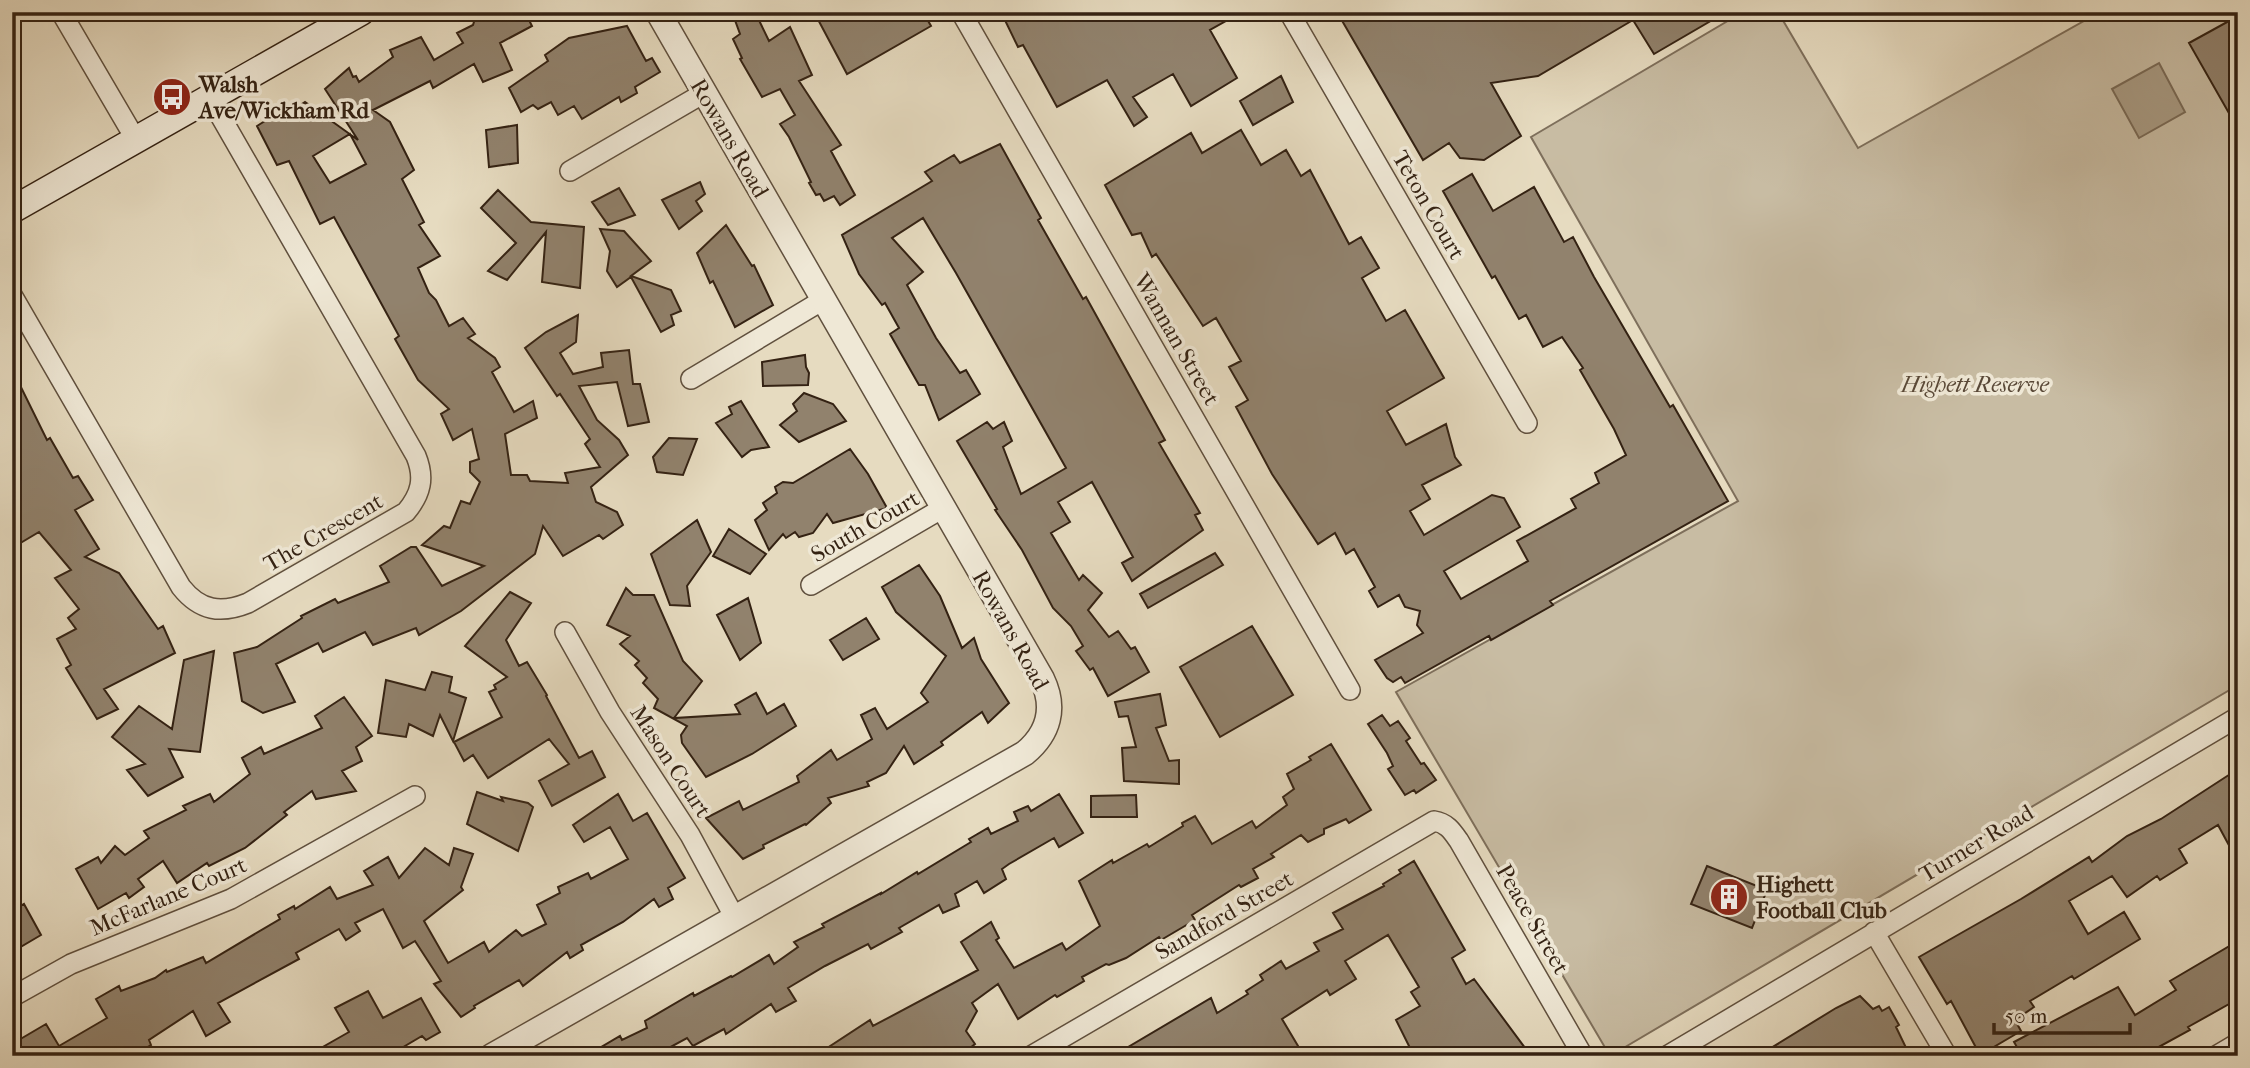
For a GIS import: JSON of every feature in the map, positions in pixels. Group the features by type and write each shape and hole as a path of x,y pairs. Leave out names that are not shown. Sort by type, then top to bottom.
{"main road":[{"path":"12,210 355,14"}],"street":[{"path":"61,12 136,140"},
{"name":"Rowans Road","path":"492,1056 1025,753 1044,732 1050,707 1046,687 658,12"},
{"name":"Wannan Street","path":"961,12 1350,690"},
{"name":"Teton Court","path":"1289,12 1527,423"},
{"path":"570,171 704,93"},
{"name":"The Crescent","path":"12,295 181,587 188,597 206,609 230,610 248,603 406,512 422,485 416,456 210,98"},
{"path":"691,379 823,300"},
{"name":"South Court","path":"811,586 943,508"},
{"name":"Mason Court","path":"565,632 610,712 690,835 735,918"},
{"name":"Turner Road","path":"1667,1056 2238,717"},
{"name":"McFarlane Court","path":"12,997 71,964 231,899 415,796"},
{"name":"Sandford Street","path":"1031,1056 1425,825 1434,821 1442,822"},
{"name":"Peace Street","path":"1442,822 1459,841 1583,1052"},
{"path":"1874,932 1947,1056"},
{"path":"2216,1056 2238,1043"}],"green space":[{"name":"Highett Reserve","path":"1743,12 1778,12 1858,148 2100,12 2238,12 2238,685 1610,1056 1396,692 1738,501 1531,137"}],"shaded area":[{"path":"2159,63 2185,112 2139,138 2112,89"}],"building":[{"path":"477,12 525,12 532,26 500,43 512,70 483,82 474,64 433,88 430,81 373,110 390,122 414,170 402,179 424,222 419,225 440,256 418,268 449,326 463,318 475,334 468,338 495,358 500,367 492,372 514,412 533,401 537,418 505,434 511,475 527,475 530,481 568,483 565,473 600,467 585,444 590,439 525,348 546,332 578,315 576,342 560,353 573,374 603,367 601,353 629,350 633,384 640,384 649,422 628,426 617,382 579,386 597,420 619,440 628,455 591,487 596,502 617,512 623,525 603,539 599,535 563,556 543,526 535,554 461,611 419,635 416,628 373,645 365,632 323,652 318,643 276,664 295,702 263,713 242,701 234,653 257,647 302,618 301,616 335,599 338,603 389,582 380,566 411,547 416,547 442,586 484,566 422,545 444,526 450,528 461,501 470,504 480,482 470,472 470,462 479,459 472,429 453,440 441,414 449,409 418,380 395,339 399,336 334,217 320,224 289,161 277,165 257,126 284,109 287,114 305,102 350,134 358,140 325,89 349,68 359,82 393,57 390,50 421,37 434,60 463,43 457,33 473,25","holes":["350,134 366,164 330,183 313,156"]},
{"path":"732,12 755,12 769,41 790,27 812,75 799,81 841,145 831,151 855,195 840,205 834,196 824,201 820,194 816,195 809,183 811,182 789,137 780,124 795,115 780,89 762,97 740,59 742,58 733,39 740,34"},
{"path":"814,12 923,12 931,26 847,74"},
{"path":"1001,12 1242,12 1210,30 1237,78 1191,106 1173,74 1133,97 1147,117 1134,126 1107,80 1057,107 1023,45 1018,47"},
{"path":"1337,12 1726,12 1654,54 1633,20 1538,76 1491,83 1521,136 1484,160 1460,158 1449,143 1423,160"},
{"path":"2238,16 2238,129 2189,43"},
{"path":"627,26 646,61 652,58 660,72 635,87 637,93 621,102 619,97 582,119 574,106 558,115 551,102 538,109 533,105 521,112 509,88 548,61 545,55 569,38"},
{"path":"1281,76 1293,102 1253,125 1240,101"},
{"path":"517,125 518,163 489,167 486,130"},
{"path":"1241,130 1261,165 1286,150 1301,176 1310,170 1349,244 1361,237 1379,268 1362,278 1386,321 1405,310 1444,378 1387,411 1406,445 1446,424 1455,457 1461,465 1422,485 1430,499 1410,511 1424,535 1492,495 1504,498 1520,527 1444,571 1461,599 1528,561 1517,541 1576,508 1571,499 1599,483 1595,473 1626,455 1580,370 1583,368 1562,337 1543,347 1526,315 1519,319 1495,276 1492,278 1443,191 1472,174 1493,211 1534,187 1564,242 1573,237 1670,407 1673,405 1728,501 1550,601 1553,605 1491,640 1489,636 1405,683 1401,677 1393,682 1387,678 1375,660 1423,633 1417,625 1420,611 1405,607 1399,595 1378,607 1369,591 1375,587 1354,549 1346,554 1335,533 1318,544 1272,474 1236,407 1248,400 1229,367 1241,361 1216,318 1203,326 1156,254 1152,257 1141,233 1132,235 1105,185 1191,133 1202,153"},
{"path":"1000,144 1041,218 1038,220 1083,299 1086,297 1165,440 1159,443 1200,513 1195,515 1203,530 1132,581 1122,563 1133,557 1092,482 1058,502 1070,522 1051,533 1079,580 1083,575 1102,593 1088,610 1109,637 1118,631 1131,649 1135,647 1149,672 1108,696 1093,668 1090,670 1076,651 1083,646 1071,626 1053,608 957,441 987,422 993,429 1004,422 1012,441 1003,447 1021,494 1066,468 956,273 923,218 892,238 923,272 907,285 936,338 960,373 966,370 980,394 939,420 925,385 919,385 890,334 899,328 885,303 882,305 859,274 842,235 932,181 925,172 954,155 960,163"},
{"path":"700,182 705,194 696,201 702,211 679,229 662,200"},
{"path":"619,188 635,215 608,225 592,202"},
{"path":"498,190 531,222 584,227 580,288 542,282 546,232 507,280 488,271 516,243 481,208"},
{"path":"726,225 752,266 754,265 773,305 735,327 713,281 710,283 697,253"},
{"path":"600,229 624,231 651,261 631,276 671,290 681,311 671,315 674,325 661,332 631,277 617,287 607,271 610,251"},
{"path":"805,355 809,373 808,385 763,386 762,362"},
{"path":"12,369 47,440 50,438 73,478 78,476 93,500 75,510 99,549 85,557 119,573 158,629 163,626 175,653 104,689 118,709 97,719 66,668 71,665 57,639 76,629 68,618 79,609 55,578 71,570 39,532 12,548"},
{"path":"804,393 833,404 846,421 799,442 780,425 797,411 793,404"},
{"path":"741,401 769,447 751,450 742,457 716,423 732,414 729,407"},
{"path":"669,438 697,439 683,475 657,472 653,457"},
{"path":"850,449 887,508 833,523 827,514 813,533 799,537 795,532 786,538 783,534 769,550 755,520 767,510 763,503 777,493 775,487 783,482 793,483"},
{"path":"697,520 711,552 687,586 690,606 670,605 651,554"},
{"path":"729,529 766,554 750,574 713,556"},
{"path":"1215,553 1223,565 1148,608 1140,594"},
{"path":"919,565 940,596 962,648 974,638 981,659 1009,703 988,723 982,712 941,742 943,745 914,764 904,746 886,773 867,782 869,786 828,798 831,803 806,825 763,845 764,848 743,859 706,818 739,801 743,810 799,782 797,776 831,750 837,760 872,739 861,715 875,708 887,729 928,702 921,693 946,656 896,612 882,587"},
{"path":"626,588 633,595 654,595 683,661 702,681 674,718 740,714 735,705 756,693 767,714 784,704 796,726 752,754 706,777 682,743 681,735 687,726 654,708 658,699 643,683 647,678 635,665 639,661 620,644 630,636 607,625"},
{"path":"510,592 531,603 506,640 519,666 527,662 579,758 592,751 605,777 552,806 539,781 569,764 549,739 488,778 473,755 464,761 454,742 502,717 489,692 496,689 494,685 507,677 465,646"},
{"path":"748,598 761,643 740,660 717,615"},
{"path":"866,618 879,639 843,660 830,640"},
{"path":"1252,626 1293,695 1220,737 1180,667"},
{"path":"214,651 200,752 169,749 183,777 148,796 127,770 145,764 112,737 139,706 172,729 184,660"},
{"path":"432,672 452,677 449,692 466,698 453,741 440,715 433,736 409,724 406,737 378,733 386,680 425,690"},
{"path":"1160,694 1166,725 1156,728 1169,761 1179,760 1179,784 1124,781 1122,748 1136,747 1128,716 1119,717 1115,702"},
{"path":"344,697 372,736 356,747 362,761 342,771 356,791 316,799 312,791 284,812 287,815 245,848 209,866 207,863 177,883 163,861 138,879 144,887 129,898 126,893 98,909 76,869 98,857 101,863 115,846 125,855 149,838 144,831 186,810 183,806 210,794 214,802 250,774 242,758 261,747 264,754 322,728 315,716"},
{"path":"1382,715 1390,726 1398,721 1410,738 1406,741 1421,764 1424,763 1436,780 1416,793 1414,790 1405,795 1388,769 1393,766 1387,753 1368,724"},
{"path":"1331,744 1371,810 1349,823 1346,819 1324,829 1324,834 1308,842 1301,835 1271,854 1274,857 1253,869 1258,878 1241,887 1239,885 1192,915 1195,920 1161,940 1159,937 1126,958 1106,964 1082,977 1084,981 1057,997 1055,995 1018,1019 998,984 972,1003 977,1011 966,1031 975,1044 960,1056 815,1056 870,1020 873,1026 978,970 961,942 991,922 999,938 996,940 1014,968 1062,943 1066,950 1100,926 1079,881 1112,860 1113,863 1147,844 1149,847 1195,816 1212,844 1252,821 1256,828 1287,805 1283,797 1294,789 1287,774"},
{"path":"2238,769 2238,862 2218,825 2179,849 2187,863 2160,880 2157,876 2127,897 2112,876 2069,901 2088,934 2124,912 2140,939 2074,979 2072,976 2030,1001 2034,1007 2015,1020 2021,1031 1980,1055 1951,1001 1947,1004 1919,957 2089,857 2092,862 2127,836 2161,819"},
{"path":"477,792 503,801 501,797 528,803 533,807 518,851 467,824"},
{"path":"618,794 633,821 647,813 685,878 668,888 673,899 659,907 654,899 623,922 581,945 583,950 570,958 567,952 523,986 519,980 474,1006 475,1008 461,1017 434,984 441,981 415,941 403,948 383,909 355,923 360,931 346,940 339,929 296,953 299,959 218,1003 230,1022 206,1036 193,1011 149,1040 151,1045 132,1056 127,1056 123,1048 110,1056 18,1056 12,1046 46,1024 59,1046 107,1018 96,999 119,986 121,991 155,978 166,970 167,972 203,957 206,963 280,919 278,915 294,906 295,909 330,887 337,899 373,885 364,871 388,857 399,878 425,848 449,865 454,848 473,854 461,887 463,890 424,921 448,963 484,942 489,952 516,930 522,936 546,924 537,905 560,893 558,887 588,873 591,879 628,859 610,827 584,842 573,825"},
{"path":"1059,794 1083,833 1059,847 1054,838 1002,869 1006,879 984,893 977,881 955,894 959,906 943,913 939,905 899,928 902,932 871,949 868,944 825,966 788,988 796,1001 776,1012 771,1004 726,1034 724,1029 693,1046 687,1038 654,1056 586,1056 620,1036 622,1040 647,1028 645,1021 693,993 694,996 769,955 774,964 798,947 794,942 824,927 822,924 917,872 918,874 971,842 969,839 988,828 991,834 1018,821 1014,812 1028,806 1031,811"},
{"path":"1136,795 1137,817 1091,817 1091,796"},
{"path":"1414,861 1465,950 1452,958 1466,984 1474,979 1531,1056 1414,1056 1396,1020 1420,1006 1411,992 1419,987 1388,935 1345,961 1356,979 1330,995 1327,990 1282,1019 1304,1056 1113,1056 1211,998 1217,1013 1248,994 1246,991 1263,980 1260,975 1281,961 1286,969 1319,951 1314,943 1343,929 1333,913 1384,886 1383,884 1401,873 1399,870"},
{"name":"Highett Football Club","path":"1707,866 1767,890 1752,928 1691,904"},
{"path":"24,904 41,935 12,952 12,911"},
{"path":"2238,941 2238,999 2188,1027 2190,1030 2155,1049 2156,1051 2148,1056 2022,1056 2014,1042 2118,987 2135,1015 2176,990 2170,981"},
{"path":"368,991 383,1018 421,998 440,1032 426,1040 422,1036 388,1056 307,1056 349,1032 335,1008"},
{"path":"1860,996 1873,1009 1879,1006 1882,1011 1889,1007 1899,1025 1896,1027 1910,1056 1758,1056 1836,1008"}],"place":[{"name":"Walsh Ave/Wickham Rd","path":"172,97"},
{"name":"Highett Football Club","path":"1729,897"}]}
